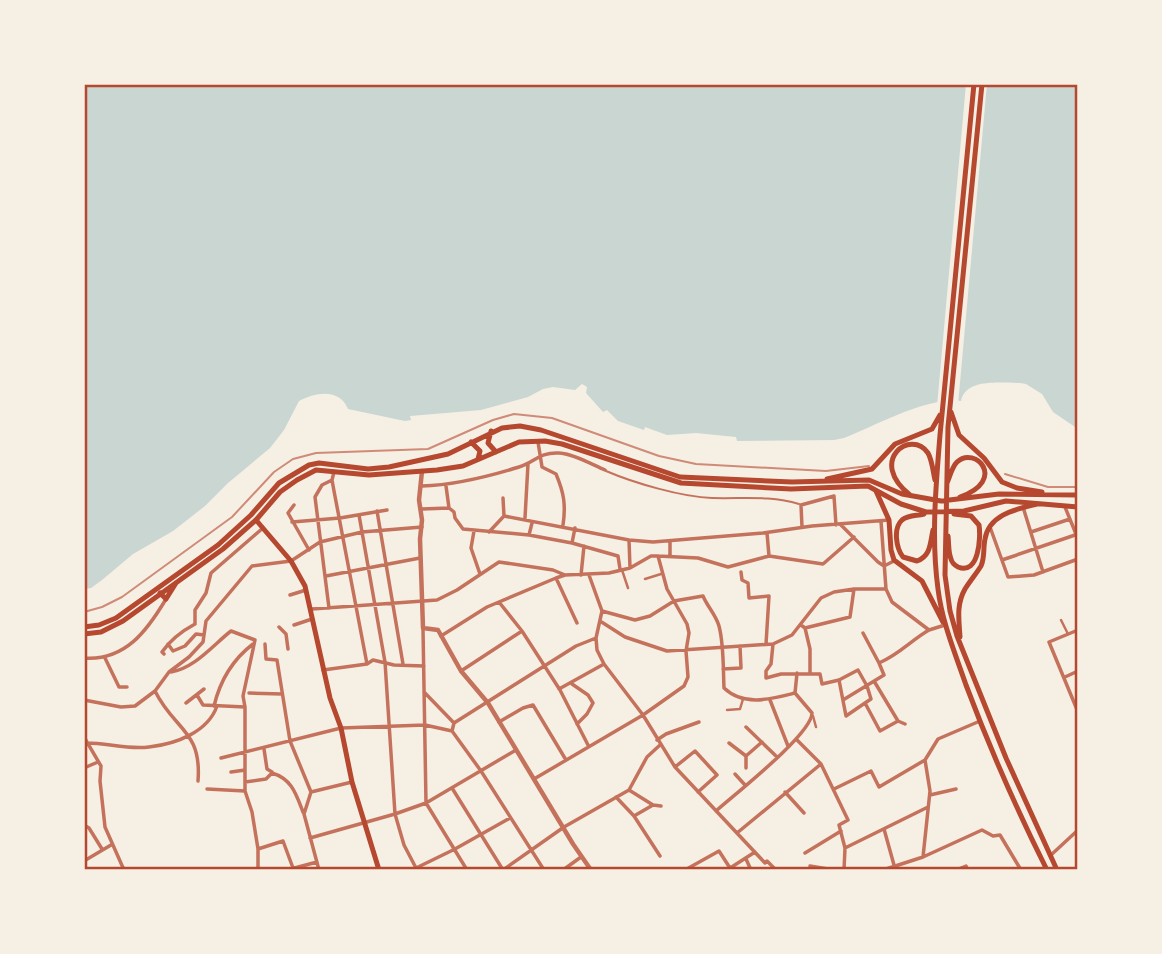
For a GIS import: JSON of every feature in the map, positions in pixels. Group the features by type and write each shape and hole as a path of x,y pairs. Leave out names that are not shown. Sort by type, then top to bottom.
{"main road":[{"path":"974,84 936,486 936,580 945,625 980,721 1001,774 1047,870"},
{"path":"982,84 950,409 946,486 948,595 961,644 1006,758 1057,870"},
{"path":"818,482 872,470 900,440 932,429 942,409"},
{"path":"950,409 959,435 984,458 1002,482 1048,494"},
{"path":"84,627 116,618 218,545 254,517 279,483 309,465 319,463 368,469 389,467 440,457 491,431 514,426 533,428 680,477 818,482 869,480 911,496 954,501 999,494 1078,495"},
{"path":"491,431 488,443 496,452"},
{"path":"84,634 100,632 116,625 223,549 280,492 316,470 369,475 450,469 519,442 538,441 562,444 681,483 791,489 863,486 901,504 926,512"},
{"path":"471,442 480,451 476,461"},
{"path":"911,496 898,485 891,473 893,456 906,445 916,445 928,453 936,486"},
{"path":"946,486 954,466 961,460 971,457 982,465 985,473 982,484 954,501"},
{"path":"875,490 889,520 894,560 922,581 945,625"},
{"path":"948,512 1006,501 1078,507"},
{"path":"961,644 958,620 960,601 965,588 983,562 985,538 990,527 1005,513 1042,503"},
{"path":"936,524 925,557 916,561 903,557 897,542 899,524 904,519 926,512 948,512 971,516 979,524 978,551 969,567 960,568 953,564 946,524"},
{"path":"254,517 291,561 306,590 330,698 341,728 352,782 379,870"},
{"path":"160,593 166,599 180,579"}],"street":[{"path":"538,441 542,467 556,474 566,503 563,526"},
{"path":"422,486 446,485 502,472 539,455 562,453 605,470"},
{"path":"525,518 528,462"},
{"path":"422,471 419,500 422,509 426,803 467,870"},
{"path":"334,472 332,480 367,664"},
{"path":"330,608 315,494 322,485 332,480"},
{"path":"446,485 449,508"},
{"path":"802,527 801,505 834,496 838,525 884,566"},
{"path":"489,532 504,516 503,498"},
{"path":"294,505 288,513 309,550"},
{"path":"1002,560 1077,536 1065,506"},
{"path":"1023,507 1043,572"},
{"path":"422,509 449,508 463,529 529,535 584,546 618,556 620,569 630,568"},
{"path":"292,522 387,510"},
{"path":"377,512 402,664"},
{"path":"359,514 385,662 395,814 414,869 510,818"},
{"path":"504,516 629,540 670,541 889,520"},
{"path":"1031,532 1070,519"},
{"path":"881,521 886,589 892,602 929,630"},
{"path":"529,535 532,523"},
{"path":"195,624 195,610 206,593 211,573 264,527"},
{"path":"84,700 121,707 135,706 155,691 169,672 203,642 206,621 252,566 291,561 320,542 343,536 422,527"},
{"path":"990,527 1006,576 1028,577 1078,559"},
{"path":"572,543 575,528"},
{"path":"474,531 471,548 480,574"},
{"path":"767,533 769,556"},
{"path":"441,636 499,602 565,575 622,570 651,556 670,555 698,558 728,567 769,556 823,564 853,537"},
{"path":"629,540 630,568"},
{"path":"670,541 670,555"},
{"path":"581,575 584,546"},
{"path":"534,779 643,715 684,686 688,677 689,633 687,624 667,589 657,556"},
{"path":"326,576 421,557"},
{"path":"884,566 894,560"},
{"path":"312,609 438,600 499,562 554,570 565,575"},
{"path":"622,570 628,588"},
{"path":"741,572 742,580 748,583 749,598 769,596 766,644"},
{"path":"645,579 662,573"},
{"path":"589,575 601,611 596,638 597,650 604,664 643,715 676,767 755,852 776,870"},
{"path":"556,578 577,623"},
{"path":"600,621 625,636 667,651 773,644 783,641 803,626 821,598 834,592 854,589 886,589"},
{"path":"803,626 849,617 854,589"},
{"path":"290,595 306,590"},
{"path":"601,611 635,620 650,616 674,601 703,596 718,623 724,688 743,699 770,700 795,693"},
{"path":"84,658 105,658 133,643 152,623 166,599"},
{"path":"499,602 522,631 544,666 589,746"},
{"path":"294,625 312,619"},
{"path":"1060,620 1068,634"},
{"path":"164,654 162,652 168,644 180,633 195,624 206,625"},
{"path":"879,663 905,649 915,638 945,625"},
{"path":"803,626 810,649 810,675"},
{"path":"279,627 286,634 288,649"},
{"path":"423,628 438,630 461,671 488,704 591,870"},
{"path":"169,672 183,670 231,631 254,642"},
{"path":"461,671 522,631"},
{"path":"1077,631 1049,642 1078,712"},
{"path":"843,700 884,675 863,633"},
{"path":"168,644 173,651 185,646 196,634 204,635"},
{"path":"452,731 455,722 488,704 576,646 596,638"},
{"path":"88,743 148,747 189,736 209,722 219,686 238,657 254,642"},
{"path":"254,642 243,696 244,770 245,791 258,849 258,870"},
{"path":"265,644 266,659 277,660 290,741 311,792 304,814"},
{"path":"773,644 766,678 781,674 820,674 822,684 839,680 858,670 871,699 846,716 839,680"},
{"path":"723,669 741,668 740,645"},
{"path":"105,658 119,687 127,687"},
{"path":"323,670 367,664 373,660 424,666"},
{"path":"559,690 604,664"},
{"path":"1065,677 1078,671"},
{"path":"796,673 795,693 812,713 816,727"},
{"path":"874,681 898,721 905,724"},
{"path":"572,684 588,695 593,703 577,724"},
{"path":"186,703 204,689"},
{"path":"155,691 189,736 196,751 198,781"},
{"path":"424,692 454,723 452,731"},
{"path":"249,693 282,694"},
{"path":"197,695 203,705 245,707"},
{"path":"727,710 740,709 743,699"},
{"path":"770,700 789,746"},
{"path":"866,702 880,732 898,721"},
{"path":"499,722 533,705 566,760"},
{"path":"716,811 797,740 812,721 812,713"},
{"path":"834,789 871,771 879,787 925,760 938,739 980,721"},
{"path":"452,788 503,870 564,827 629,790 647,757 666,734 699,722"},
{"path":"221,758 341,728 425,725 452,731 481,771 544,870"},
{"path":"746,727 777,757"},
{"path":"84,737 101,766 105,827 124,870"},
{"path":"797,740 821,764 848,820 839,825 845,848 844,870"},
{"path":"746,768 746,756 762,742"},
{"path":"729,743 746,756"},
{"path":"264,749 267,769 288,781 304,814 319,870"},
{"path":"310,838 426,803 516,749"},
{"path":"676,767 695,751 717,775 698,792"},
{"path":"923,857 930,795 925,760"},
{"path":"84,768 98,762"},
{"path":"737,833 821,764"},
{"path":"230,772 244,770"},
{"path":"245,782 266,779 272,772"},
{"path":"735,774 746,785"},
{"path":"311,792 352,782"},
{"path":"207,789 245,791"},
{"path":"930,795 956,789"},
{"path":"629,790 653,805 661,806"},
{"path":"785,792 804,813"},
{"path":"616,797 634,816 660,856"},
{"path":"634,816 653,805"},
{"path":"845,848 929,807"},
{"path":"84,825 89,828 102,849"},
{"path":"884,829 894,865"},
{"path":"883,870 923,857 982,830 993,836 1000,835 1021,870"},
{"path":"1050,855 1078,830"},
{"path":"805,853 841,831"},
{"path":"258,849 283,841 293,868"},
{"path":"84,861 111,845"},
{"path":"685,870 719,851 728,869 755,852"},
{"path":"563,870 583,856"},
{"path":"746,859 751,870"},
{"path":"287,870 317,862"},
{"path":"810,866 834,870"},
{"path":"957,870 966,866 968,870"}],"lane":[{"path":"605,470 669,491 702,497 759,497 801,505"}],"shaded area":[{"path":"84,84 1078,84 1078,429 1053,412 1042,394 1020,383 977,385 964,394 961,401 932,403 834,440 737,441 736,437 696,433 667,435 645,427 644,430 618,421 607,410 603,412 586,393 587,387 582,384 575,390 553,387 543,389 528,397 481,410 410,416 411,420 405,421 348,409 339,398 319,394 299,401 284,430 270,448 205,506 173,531 133,554 91,588 84,589"}],"pier":[{"path":"966,84 987,84 958,405 948,403 937,406"}],"tram line":[{"path":"84,612 122,597 232,517 274,472 293,459 316,453 428,449 493,420 514,414 552,418 659,456 696,464 826,471 869,466"},
{"path":"1005,474 1048,487 1078,487"}]}
